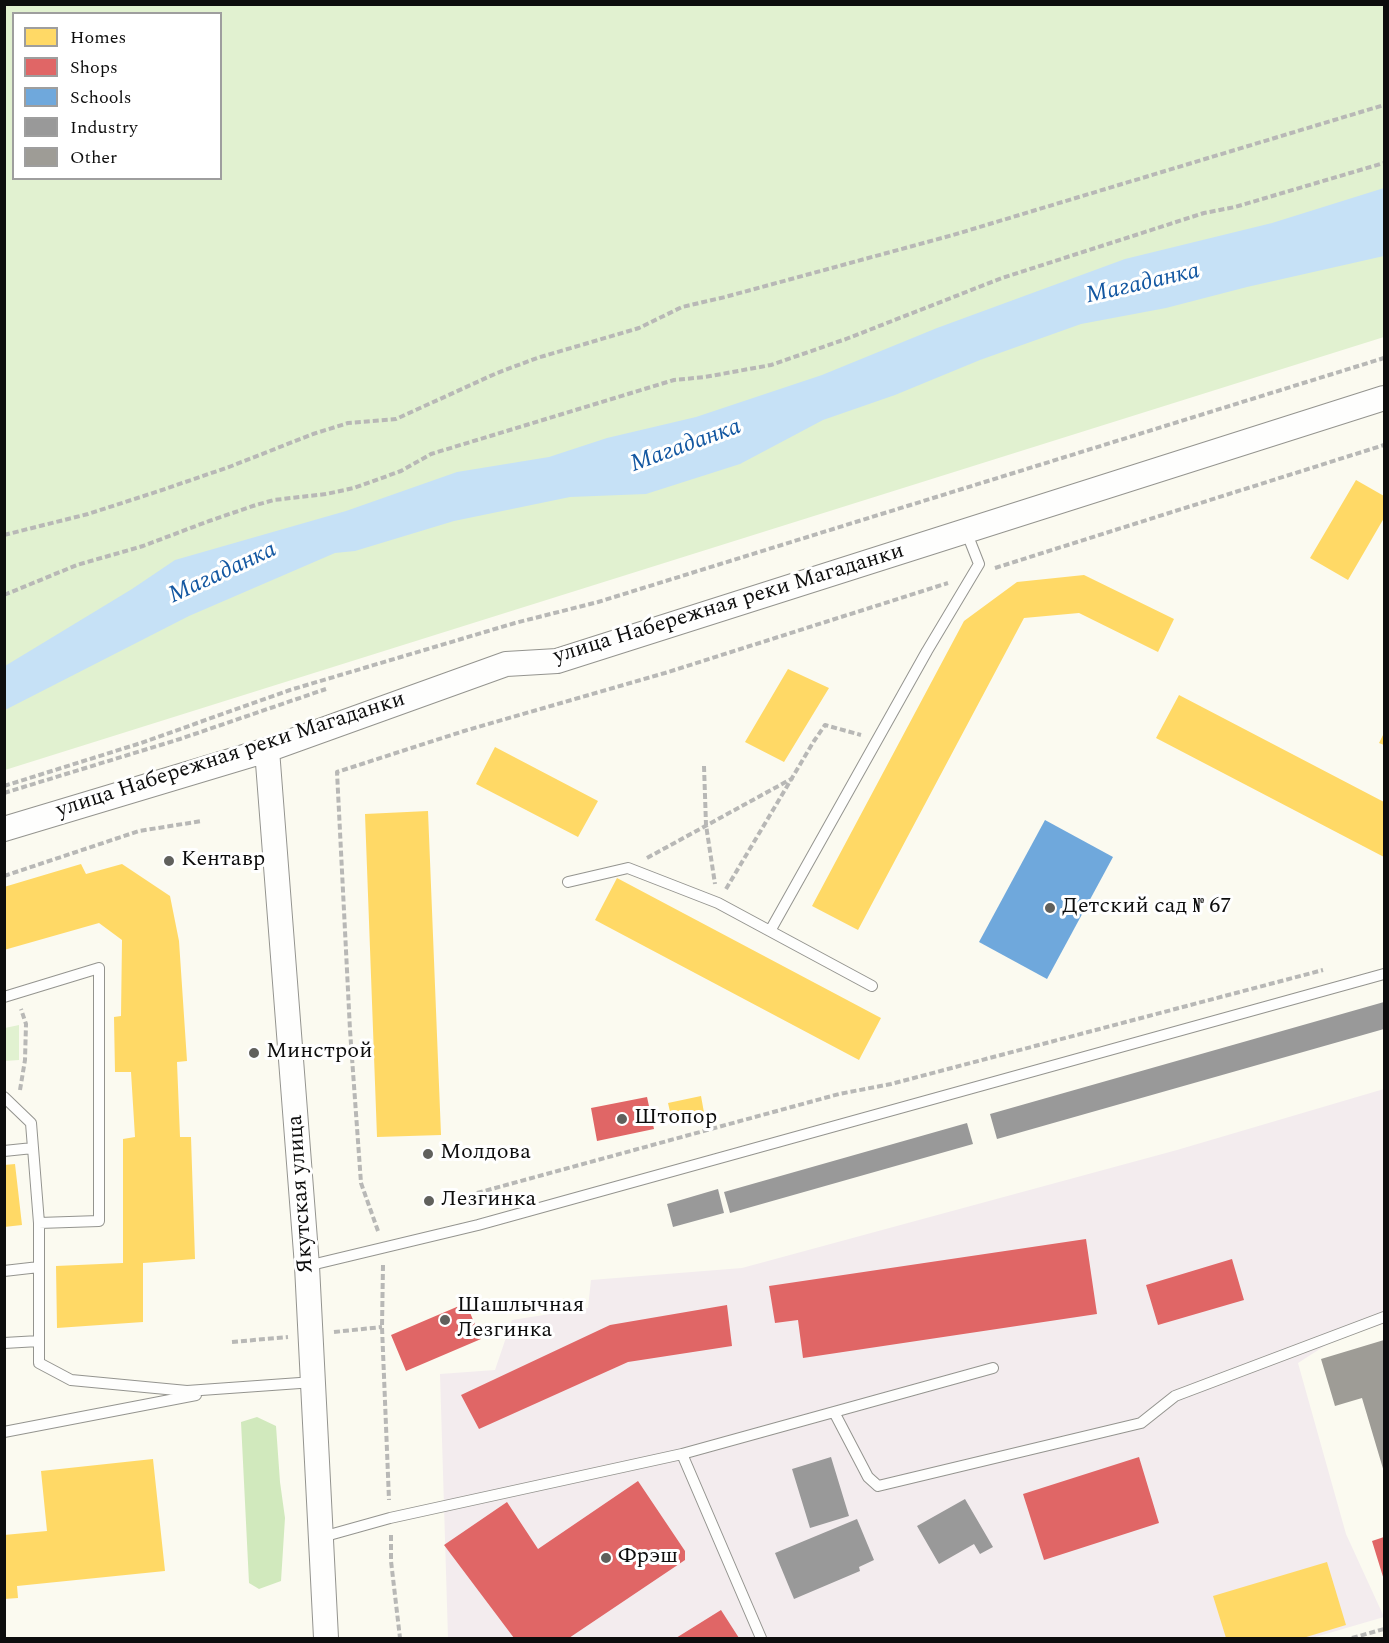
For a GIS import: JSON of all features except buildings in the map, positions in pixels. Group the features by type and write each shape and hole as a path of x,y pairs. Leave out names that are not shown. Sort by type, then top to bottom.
{"street":[{"name":"улица Набережная реки Магаданки","path":"4,829 267,750 506,664 557,661 1384,398"},
{"name":"Якутская улица","path":"267,750 307,1266 326,1638"}],"lane":[{"path":"770,931 927,651 980,564 966,531"},
{"path":"568,882 628,868 718,903 872,986"},
{"path":"4,997 99,968 99,1221 39,1223"},
{"path":"307,1266 478,1225 1384,974"},
{"path":"4,1097 31,1123 39,1223 39,1363 71,1380 187,1391 314,1382"},
{"path":"4,1151 33,1148"},
{"path":"4,1271 39,1267"},
{"path":"834,1412 868,1477 878,1486 1141,1423 1175,1396 1384,1317"},
{"path":"4,1343 39,1341"},
{"path":"322,1537 390,1518 682,1454 993,1368"},
{"path":"4,1432 235,1388"},
{"path":"682,1454 761,1638"}],"path":[{"path":"4,535 88,514 149,495 348,423 396,419 497,373 537,358 639,328 682,307 953,235 1384,105"},
{"path":"4,595 77,565 143,546 247,508 274,500 354,488 401,471 431,454 674,380 771,365 846,339 1002,278 1204,213 1258,200 1384,163"},
{"path":"4,786 141,743 290,690 515,623 598,602 1384,358"},
{"path":"400,1638 391,1561 382,1328 384,1248 361,1183 350,1030 337,772 464,731 665,673 1384,445"},
{"path":"4,793 180,739 326,689"},
{"path":"718,903 825,725 878,739"},
{"path":"704,766 706,825 718,903"},
{"path":"628,868 793,777"},
{"path":"4,876 139,831 202,821"},
{"path":"477,1193 839,1094 891,1084 1327,969"},
{"path":"16,993 26,1024 23,1080 16,1108"},
{"path":"1353,1638 1384,1629"}],"shaded area":[{"path":"1384,1089 1384,1324 1337,1338 1298,1363 1346,1534 1384,1617 1312,1638 448,1638 440,1374 495,1370 512,1320 588,1308 591,1280 742,1268 1177,1150"}],"green space":[{"path":"4,5 1384,5 1384,337 5,770"},
{"path":"19,1025 19,1060 5,1061 5,1028"},
{"path":"257,1417 276,1426 285,1518 281,1581 259,1589 249,1583 241,1422"}],"water":[{"name":"Магаданка","path":"1384,188 1384,256 1166,308 1081,324 823,420 740,464 646,494 570,497 454,521 355,551 335,553 189,616 5,710 5,666 132,589 175,560 346,511 457,472 549,457 607,438 696,417 822,375 937,328 1125,259 1272,223"}],"place":[{"name":"Кентавр","path":"169,861"},
{"name":"Детский сад № 67","path":"1050,908"},
{"name":"Минстрой","path":"254,1053"},
{"name":"Штопор","path":"622,1119"},
{"name":"Молдова","path":"428,1154"},
{"name":"Лезгинка","path":"429,1201"},
{"name":"Шашлычная Лезгинка","path":"445,1320"},
{"name":"Фрэш","path":"606,1558"}]}
